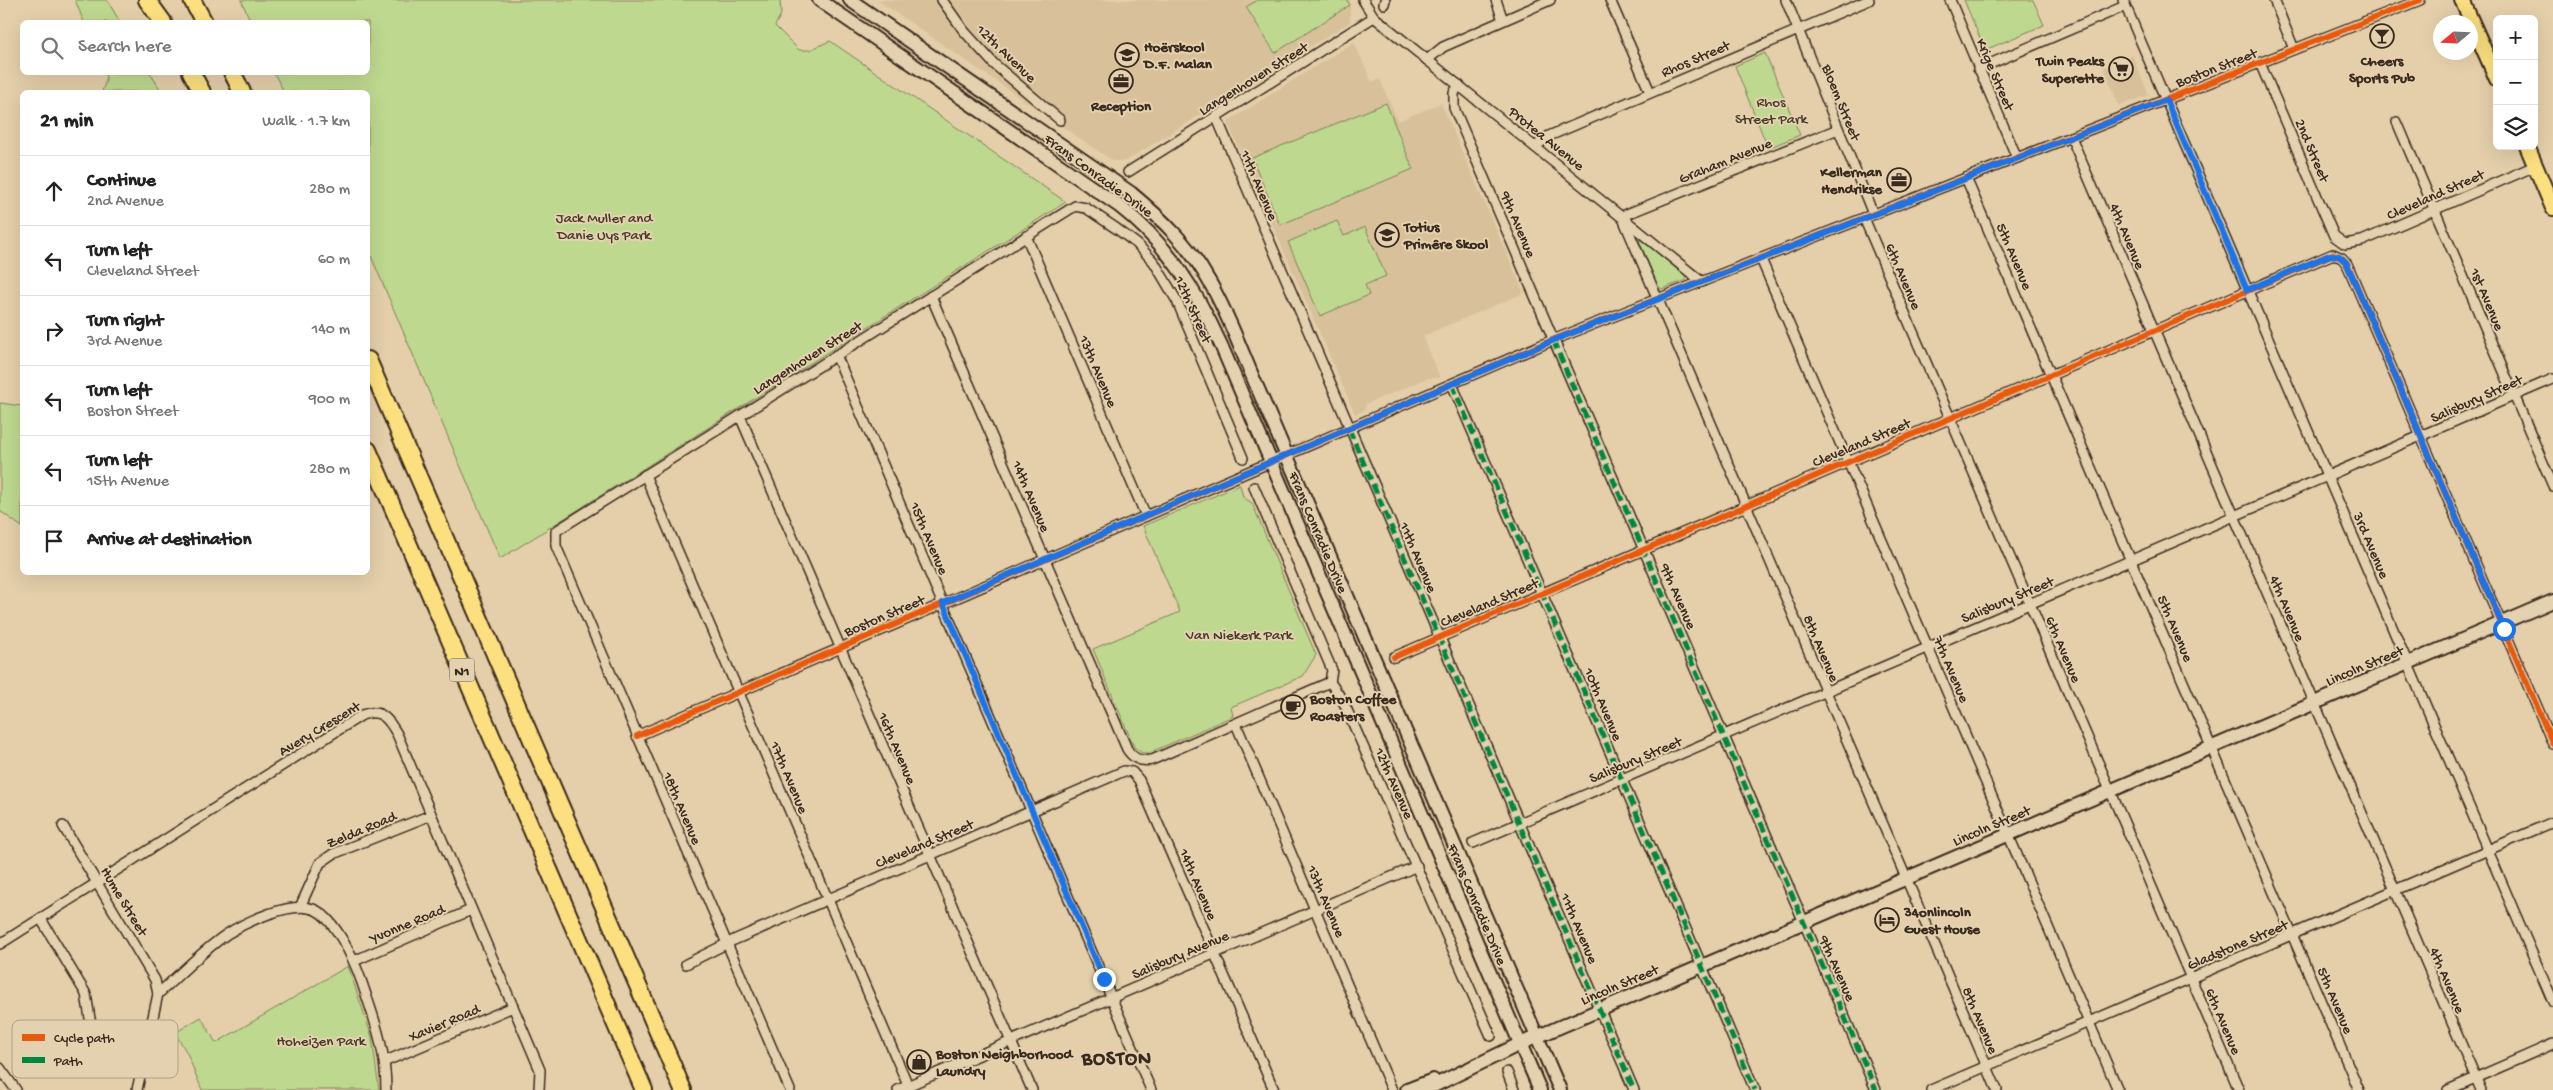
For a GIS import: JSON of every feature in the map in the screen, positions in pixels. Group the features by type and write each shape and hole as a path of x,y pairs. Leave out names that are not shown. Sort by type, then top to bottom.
{"highway":[{"path":"147,0 162,20"},
{"path":"153,0 163,20"},
{"path":"192,0 203,20"},
{"path":"197,0 207,20"},
{"path":"193,75 201,90"},
{"path":"234,75 241,90"},
{"name":"N1","path":"370,365 683,1090"},
{"name":"N1","path":"370,455 644,1090"}],"main road":[{"name":"Frans Conradie Drive","path":"819,0 1114,202 1160,243 1178,265 1205,310 1540,1090"},
{"name":"Frans Conradie Drive","path":"850,0 1122,186 1171,230 1195,258 1218,296 1560,1090"},
{"path":"2462,0 2493,70"},
{"path":"2529,150 2553,208"},
{"name":"Lincoln Street","path":"1424,1090 1443,1079 1520,1044 2553,602"},
{"name":"Lincoln Street","path":"1407,1090 1428,1081 1443,1079"}],"street":[{"name":"12th Avenue","path":"942,0 964,31 994,64 1060,120"},
{"path":"1363,0 1374,17"},
{"path":"1496,0 1503,20"},
{"path":"1427,60 1442,47 1550,0"},
{"path":"1610,0 1650,92"},
{"name":"Bloem Street","path":"1786,0 1838,129 1869,216"},
{"name":"Rhos Street","path":"1535,147 1549,136 1869,0"},
{"name":"Krige Street","path":"1950,0 2017,158"},
{"path":"2274,0 2294,49"},
{"name":"Boston Street","path":"637,736 1554,340 2420,0"},
{"path":"1978,69 2124,3"},
{"name":"3rd Avenue","path":"2124,3 2553,1002"},
{"name":"Protea Avenue","path":"1374,17 1702,282"},
{"name":"Langenhoven Street","path":"1128,172 1374,17"},
{"name":"2nd Street","path":"2260,63 2334,236 2345,244"},
{"name":"9th Avenue","path":"1459,85 1454,93 1454,108 1876,1090"},
{"name":"11th Avenue","path":"1216,116 1634,1090"},
{"name":"1st Avenue","path":"2397,122 2553,486"},
{"name":"Graham Avenue","path":"1622,216 1838,129"},
{"name":"4th Avenue","path":"2071,137 2481,1090"},
{"name":"Cleveland Street","path":"2345,244 2362,241 2535,166"},
{"name":"5th Avenue","path":"1966,178 2359,1090"},
{"name":"Langenhoven Street","path":"555,536 560,528 1071,208 1078,206"},
{"name":"12th Street","path":"1078,206 1086,208 1137,244 1163,275 1177,301 1243,458"},
{"name":"8th Avenue","path":"1622,216 1997,1090"},
{"name":"6th Avenue","path":"1869,216 1950,417 2239,1090"},
{"name":"13th Avenue","path":"1026,236 1146,516"},
{"name":"Cleveland Street","path":"1394,657 2326,256 2339,256 2347,264 2422,437"},
{"name":"7th Avenue","path":"1761,259 2118,1090"},
{"name":"14th Avenue","path":"931,296 1127,749 1137,759 1152,760 1236,724"},
{"name":"15th Avenue","path":"836,355 1151,1090"},
{"name":"Salisbury Street","path":"1473,843 2422,437 2553,379"},
{"name":"10th Avenue","path":"1452,384 1755,1090"},
{"name":"16th Avenue","path":"740,416 1032,1090"},
{"path":"2422,437 2553,744"},
{"name":"17th Avenue","path":"646,475 909,1088"},
{"name":"12th Avenue","path":"1254,487 1332,670 1330,682 1343,701 1491,1036"},
{"name":"18th Avenue","path":"555,536 556,546 790,1090"},
{"path":"1236,724 1330,682"},
{"name":"Avery Crescent","path":"0,944 371,712 382,714 389,720 540,1070 539,1090"},
{"name":"13th Avenue","path":"1236,724 1392,1090"},
{"name":"Cleveland Street","path":"686,964 727,944 1124,771 1132,772"},
{"name":"14th Avenue","path":"1132,772 1138,780 1274,1090"},
{"name":"Zelda Road","path":"300,907 320,863 333,854 431,815"},
{"name":"Gladstone Street","path":"1931,1090 2553,822"},
{"name":"Hume Street","path":"63,826 152,973 158,994"},
{"name":"Salisbury Avenue","path":"898,1090 909,1088 1417,866"},
{"path":"152,1020 158,994 226,935 262,917 283,910 300,907 313,909 325,917 354,961 386,1061 386,1090"},
{"name":"Yvonne Road","path":"354,961 471,910"},
{"path":"41,919 86,994 90,1020"},
{"name":"Xavier Road","path":"386,1061 513,1007"},
{"path":"2448,1090 2553,1044"},
{"path":"0,1068 16,1090"},
{"path":"1507,1072 1514,1090"}],"shaded area":[{"name":"Hoërskool D.F. Malan","path":"877,0 1350,0 1350,22 1126,161 1113,161"},
{"name":"Totius Primêre Skool","path":"1354,42 1372,82 1380,79 1398,121 1441,103 1524,293 1423,336 1440,378 1428,378 1366,404 1364,411 1355,414 1228,123"},
{"path":"2132,55 2149,95 2119,106 2104,68"}],"green space":[{"path":"75,0 107,0 119,20 83,20"},
{"name":"Jack Muller and Danie Uys Park","path":"241,0 780,0 781,14 775,26 799,50 809,50 830,41 1066,202 500,559 370,254 370,90 283,90 275,75 370,75 370,20 250,20"},
{"path":"1258,0 1347,0 1350,5 1275,53 1246,7"},
{"path":"1964,0 2033,0 2044,25 1985,50"},
{"name":"Rhos Street Park","path":"1765,53 1800,135 1768,148 1735,66"},
{"path":"105,75 151,75 161,90 103,90 106,80"},
{"path":"1386,103 1413,169 1280,225 1252,158"},
{"path":"1337,221 1344,236 1365,227 1386,276 1365,285 1369,295 1320,316 1288,242"},
{"path":"1639,240 1642,240 1685,276 1686,280 1662,289 1658,287"},
{"path":"0,403 20,406 20,526 0,511"},
{"name":"Van Niekerk Park","path":"1240,485 1243,497 1252,503 1316,655 1303,676 1231,707 1233,716 1149,753 1142,753 1134,747 1093,649 1180,612 1143,526"},
{"name":"Hoheizen Park","path":"348,966 372,1037 379,1090 202,1090 187,1053 178,1038 178,1031 201,1017 216,1043"}],"marked path":[{"path":"1553,340 1876,1090"},
{"path":"1452,384 1755,1090"},
{"path":"1349,429 1634,1090"}],"cycle path":[{"path":"637,736 1553,340 2420,0"},
{"path":"1394,657 2333,254 2342,258 2347,264 2553,744"}],"place":[{"name":"Cheers Sports Pub","path":"2382,36"},
{"name":"Hoërskool D.F. Malan","path":"1127,55"},
{"name":"Twin Peaks Superette","path":"2121,69"},
{"name":"Reception","path":"1121,81"},
{"name":"Kellerman Hendrikse","path":"1899,180"},
{"name":"Totius Primêre Skool","path":"1387,235"},
{"name":"Boston Coffee Roasters","path":"1293,707"},
{"name":"34onlincoln Guest House","path":"1887,920"},
{"name":"Boston Neighborhood Laundry","path":"919,1062"}],"district":[{"name":"BOSTON","path":"1117,1057"}],"route":[{"path":"1104,979 943,603 1554,340 2166,100 2247,290 2333,254 2346,262 2504,629"}]}
